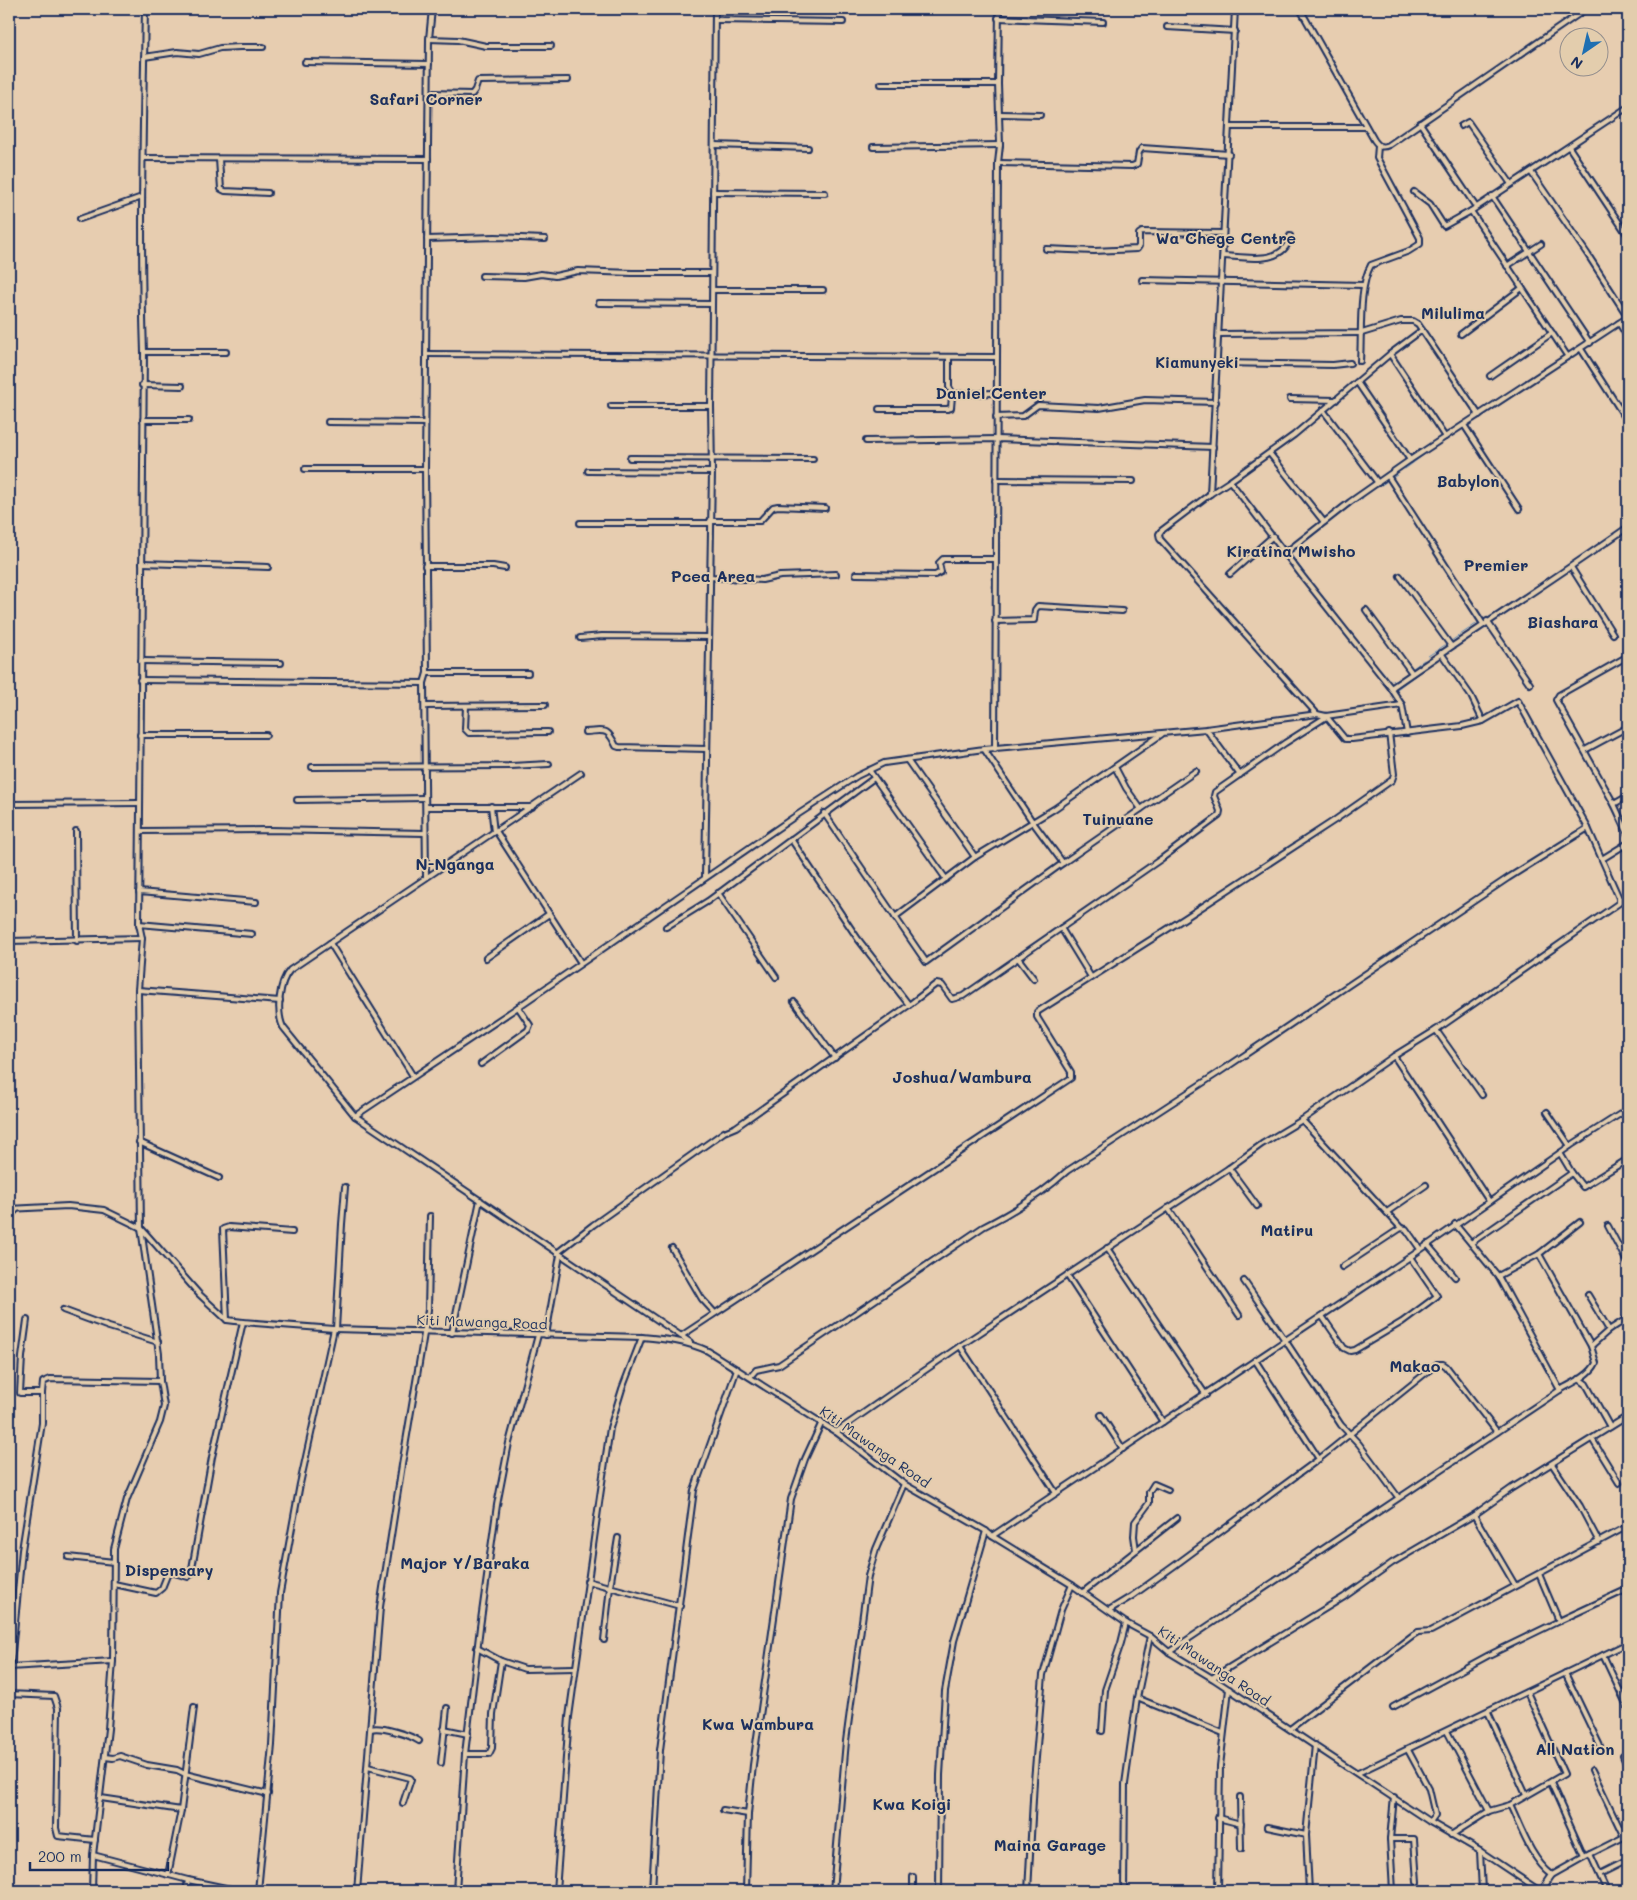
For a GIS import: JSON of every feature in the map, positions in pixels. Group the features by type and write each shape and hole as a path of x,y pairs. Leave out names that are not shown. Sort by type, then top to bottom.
{"street":[{"path":"92,1891 93,1855 105,1757 113,1661 114,1549 122,1512 163,1413 164,1406 160,1381 158,1342 141,1228 138,990 142,938 139,924 139,892 142,385 144,352 142,198 145,9"},
{"path":"426,877 424,683 427,673 425,469 428,93 429,39 432,9"},
{"path":"706,877 712,472 715,9"},
{"path":"995,749 996,357 998,163 1000,145 998,84 999,9"},
{"path":"1210,494 1220,334 1235,9"},
{"path":"1300,9 1378,146 1377,158 1420,238 1420,244 1409,251 1371,265 1364,285 1360,361"},
{"path":"1378,146 1390,145 1586,9"},
{"path":"998,18 1103,22"},
{"path":"715,20 844,22"},
{"path":"1167,27 1235,31"},
{"path":"429,39 458,40 486,46 551,46"},
{"path":"144,57 177,52 199,54 220,48 263,47"},
{"path":"305,62 429,64"},
{"path":"428,93 472,94 478,81 568,80"},
{"path":"881,84 998,84"},
{"path":"1414,192 1430,204 1444,226 1471,211 1628,107"},
{"path":"1000,114 1040,115"},
{"path":"1461,126 1468,122 1510,184"},
{"path":"1420,123 1476,207"},
{"path":"1229,127 1366,127"},
{"path":"714,145 808,148"},
{"path":"873,147 1000,145"},
{"path":"1569,147 1628,236"},
{"path":"998,163 1132,166 1137,164 1139,152 1142,148 1229,154"},
{"path":"143,158 428,159"},
{"path":"219,159 221,189 225,191 268,193"},
{"path":"1285,553 1324,522 1410,460 1628,317 1531,172"},
{"path":"713,192 825,194"},
{"path":"1492,196 1590,343"},
{"path":"80,219 142,198"},
{"path":"1471,211 1568,357"},
{"path":"1046,249 1094,251 1137,249 1139,246 1139,234 1142,232 1224,233"},
{"path":"1223,256 1263,258 1276,256 1288,245 1290,236"},
{"path":"427,239 495,237 545,239"},
{"path":"1508,266 1541,244"},
{"path":"482,276 524,277 541,274 555,276 578,271 712,273"},
{"path":"1142,280 1364,285"},
{"path":"1461,334 1522,288"},
{"path":"713,290 823,290"},
{"path":"599,303 712,304"},
{"path":"1220,334 1362,333 1401,321 1413,321 1418,324 1479,415"},
{"path":"1619,323 1628,338"},
{"path":"836,1432 960,1346 1229,1168 1262,1144 1302,1120 1394,1056 1436,1030 1619,903 1588,828 1520,703 1514,703 1492,718 1483,721 1407,733 1346,739 1326,717 1318,714 1160,539 1162,530 1210,494 1270,454 1390,354 1422,330"},
{"path":"1490,376 1552,332"},
{"path":"1581,349 1628,422"},
{"path":"144,352 226,352"},
{"path":"426,354 996,357"},
{"path":"1390,354 1445,437"},
{"path":"880,410 951,408 953,394 949,387 948,357"},
{"path":"1218,363 1333,365 1350,363"},
{"path":"1356,382 1410,460"},
{"path":"142,385 182,386"},
{"path":"953,394 996,393"},
{"path":"1290,399 1336,400"},
{"path":"996,417 1023,416 1038,405 1098,408 1145,400 1216,402"},
{"path":"611,406 711,406"},
{"path":"1323,410 1378,483"},
{"path":"142,420 189,420"},
{"path":"328,422 426,422"},
{"path":"1464,425 1519,508"},
{"path":"866,442 997,439 1213,447"},
{"path":"1270,454 1324,522"},
{"path":"630,458 813,459"},
{"path":"305,469 425,469"},
{"path":"588,471 712,472"},
{"path":"1388,476 1485,623 1530,684"},
{"path":"996,480 1133,482"},
{"path":"1230,481 1392,688 1402,706 1407,733"},
{"path":"580,523 760,521 773,506 825,508"},
{"path":"1392,688 1628,527"},
{"path":"1230,574 1274,536"},
{"path":"856,574 935,576 941,572 939,563 943,559 995,559"},
{"path":"142,563 268,567"},
{"path":"425,566 493,566 505,568"},
{"path":"1571,567 1613,634"},
{"path":"709,577 762,580 780,576 836,574"},
{"path":"1400,576 1451,646"},
{"path":"995,621 1034,620 1034,610 1038,606 1122,611"},
{"path":"1366,610 1412,673"},
{"path":"580,638 602,636 709,638"},
{"path":"1441,653 1471,696 1483,721"},
{"path":"1628,656 1556,696 1556,700 1614,804 1628,834"},
{"path":"141,661 281,664"},
{"path":"427,673 528,673"},
{"path":"140,680 424,683"},
{"path":"425,706 545,705"},
{"path":"466,706 465,729 469,733 548,732"},
{"path":"546,1335 559,1254 593,1225 724,1132 736,1127 835,1058 909,1006 936,984 942,985 952,999 962,996 1018,958 1217,818 1220,811 1214,796 1215,792 1317,722 1326,717 1402,706"},
{"path":"1317,722 1318,714"},
{"path":"355,1116 518,1007 794,817 869,770 884,763 984,749 1206,729 1318,714"},
{"path":"1584,750 1628,727"},
{"path":"1206,729 1240,775"},
{"path":"585,732 608,732 616,746 619,747 707,749"},
{"path":"896,917 975,857 1054,809 1164,732"},
{"path":"681,1336 1071,1078 1072,1072 1037,1012 1335,820 1392,780 1394,774 1388,734"},
{"path":"140,735 266,735"},
{"path":"984,749 1032,821 1063,863"},
{"path":"907,760 975,857"},
{"path":"312,767 511,766 549,764"},
{"path":"1115,767 1126,788 1141,809"},
{"path":"869,770 946,879"},
{"path":"824,814 926,962 1063,863 1196,771"},
{"path":"581,773 285,975 280,1001 280,1022 355,1116 693,1344"},
{"path":"666,927 708,901 874,778"},
{"path":"1614,804 1628,796"},
{"path":"298,800 425,798"},
{"path":"9,804 140,803"},
{"path":"491,806 495,832 581,963"},
{"path":"426,807 532,807"},
{"path":"750,1377 756,1370 779,1365 983,1227 1007,1215 1054,1182 1067,1170 1187,1093 1508,878 1588,828"},
{"path":"140,832 268,830 425,833"},
{"path":"76,831 77,941"},
{"path":"791,839 858,939 909,1006"},
{"path":"1602,859 1628,843"},
{"path":"139,892 256,902"},
{"path":"718,893 776,977"},
{"path":"486,958 549,914"},
{"path":"139,924 252,934"},
{"path":"1061,928 1091,977"},
{"path":"9,941 77,941 142,938"},
{"path":"330,943 413,1076"},
{"path":"1018,958 1034,980"},
{"path":"138,990 280,1001"},
{"path":"794,1002 835,1058"},
{"path":"480,1064 528,1030 530,1025 518,1007"},
{"path":"1436,1030 1482,1095"},
{"path":"1394,1056 1489,1201"},
{"path":"992,1536 1206,1395 1628,1108"},
{"path":"1547,1112 1570,1146"},
{"path":"1302,1120 1401,1228 1406,1229 1420,1248"},
{"path":"140,1142 219,1178"},
{"path":"1560,1153 1583,1187 1628,1159"},
{"path":"1229,1168 1257,1206"},
{"path":"1471,1243 1572,1173"},
{"path":"1387,1212 1426,1185"},
{"path":"258,1891 273,1735 280,1593 300,1484 335,1329 346,1188"},
{"path":"452,1333 480,1200"},
{"path":"9,1209 68,1206 104,1210 141,1228 200,1294 227,1320"},
{"path":"1168,1208 1238,1315"},
{"path":"9,1216 17,1209"},
{"path":"357,1891 380,1607 402,1465 426,1332 430,1216"},
{"path":"1498,1276 1539,1254 1580,1222"},
{"path":"1455,1224 1498,1276 1560,1390"},
{"path":"1608,1226 1628,1264"},
{"path":"227,1320 223,1228 292,1232"},
{"path":"1342,1267 1401,1228"},
{"path":"1427,1244 1455,1276"},
{"path":"672,1248 702,1299 715,1313"},
{"path":"1107,1248 1206,1395"},
{"path":"1170,1652 1398,1497 1594,1368 1596,1363 1591,1346 1539,1254"},
{"path":"1322,1316 1344,1348 1350,1351 1355,1350 1402,1322 1437,1296 1410,1257"},
{"path":"1067,1275 1163,1422"},
{"path":"1244,1281 1341,1425 1359,1444 1398,1497"},
{"path":"1588,1295 1609,1330"},
{"path":"62,1310 158,1342"},
{"path":"1591,1346 1609,1330 1628,1318"},
{"path":"28,1320 19,1389 24,1394 42,1393"},
{"name":"Kiti Mawanga Road","path":"227,1320 335,1329 642,1337 670,1339 693,1344 708,1351 822,1422 904,1484 986,1531 1072,1585 1150,1636 1170,1652 1358,1773 1451,1836 1480,1851 1541,1891"},
{"path":"114,1584 156,1593 162,1588 168,1573 171,1572 188,1577 191,1574 212,1456 243,1322"},
{"path":"456,1891 465,1754 477,1648 497,1505 507,1452 538,1335"},
{"path":"556,1891 568,1726 610,1428 622,1389 642,1337"},
{"path":"960,1346 1056,1493"},
{"path":"1255,1360 1319,1458"},
{"path":"1109,1610 1160,1576 1350,1435 1411,1384 1440,1363 1446,1366 1497,1432"},
{"path":"652,1891 660,1750 694,1490 737,1369"},
{"path":"9,1683 22,1550 40,1436 44,1382 50,1379 160,1381"},
{"path":"1580,1379 1586,1384 1610,1427"},
{"path":"1101,1415 1123,1450"},
{"path":"1212,1678 1344,1597 1392,1563 1474,1515 1512,1488 1628,1416"},
{"path":"746,1891 748,1814 753,1765 791,1499 805,1459 822,1422"},
{"path":"1592,1439 1619,1483"},
{"path":"1552,1464 1600,1542"},
{"path":"833,1891 846,1741 868,1576 876,1549 904,1484"},
{"path":"1136,1550 1135,1522 1149,1503 1149,1492 1154,1484 1168,1490"},
{"path":"1474,1515 1515,1585"},
{"path":"1082,1593 1177,1518"},
{"path":"1290,1729 1413,1635 1418,1632 1432,1632 1515,1585 1628,1526"},
{"path":"939,1891 940,1775 945,1691 954,1642 986,1531"},
{"path":"604,1640 618,1538"},
{"path":"68,1557 114,1562"},
{"path":"1539,1574 1559,1621"},
{"path":"587,1581 680,1606"},
{"path":"1028,1891 1034,1781 1043,1675 1061,1610 1072,1585"},
{"path":"1393,1707 1489,1655 1628,1589"},
{"path":"1102,1731 1105,1690 1126,1622"},
{"path":"1124,1891 1124,1784 1137,1698 1150,1636"},
{"path":"1358,1773 1628,1643"},
{"path":"477,1648 500,1661 525,1669 575,1668"},
{"path":"1603,1655 1628,1708"},
{"path":"10,1667 113,1661"},
{"path":"465,1754 489,1754 491,1751 493,1714 500,1661"},
{"path":"1566,1673 1600,1746"},
{"path":"1218,1891 1220,1766 1229,1689"},
{"path":"1451,1836 1489,1811 1510,1805 1562,1776 1564,1772 1527,1692"},
{"path":"9,1694 54,1696 58,1708 56,1813 58,1836 95,1840"},
{"path":"1137,1698 1223,1733"},
{"path":"168,1875 181,1810 194,1707"},
{"path":"441,1763 447,1708"},
{"path":"1488,1712 1526,1795"},
{"path":"371,1729 374,1727 391,1731 419,1741"},
{"path":"444,1729 468,1734"},
{"path":"1447,1731 1489,1811"},
{"path":"1310,1891 1306,1835 1315,1745"},
{"path":"1408,1750 1429,1789 1435,1815 1430,1822"},
{"path":"1628,1752 1623,1756 1628,1768"},
{"path":"105,1757 113,1758 120,1756 147,1765 177,1770 185,1774 268,1794"},
{"path":"368,1766 411,1779 403,1803"},
{"path":"1541,1891 1552,1875 1626,1836 1592,1770"},
{"path":"1550,1783 1584,1857"},
{"path":"1240,1797 1241,1849"},
{"path":"1393,1891 1390,1839 1394,1797"},
{"path":"100,1798 181,1810"},
{"path":"1510,1805 1537,1860 1543,1869 1552,1875"},
{"path":"723,1810 748,1814"},
{"path":"1218,1818 1241,1824"},
{"path":"1267,1827 1306,1835"},
{"path":"1390,1839 1414,1839 1417,1882"},
{"path":"1480,1851 1482,1891"},
{"path":"1590,1854 1607,1891"},
{"path":"93,1855 188,1880 240,1891"},
{"path":"1600,1874 1628,1860"},
{"path":"913,1877 913,1891"},
{"path":"186,1891 188,1880"}],"waterway":[{"path":"1405,469 1425,454"},
{"path":"1388,473 1407,460"},
{"path":"1378,480 1385,475"},
{"path":"1392,478 1397,475"},
{"path":"1378,487 1386,482"},
{"path":"1324,518 1374,483"},
{"path":"1353,504 1363,498"},
{"path":"1342,512 1351,506"},
{"path":"1293,552 1339,514"},
{"path":"1317,524 1321,521"},
{"path":"1280,551 1291,564"},
{"path":"1292,556 1313,585"},
{"path":"1304,582 1312,593"},
{"path":"1316,588 1331,607"},
{"path":"1314,595 1327,610"},
{"path":"1333,609 1347,628"},
{"path":"1451,641 1479,622"},
{"path":"1349,631 1358,643"},
{"path":"1351,641 1367,661"},
{"path":"1428,656 1445,645"},
{"path":"1362,647 1364,651"},
{"path":"1365,652 1385,674"},
{"path":"1397,689 1440,657"},
{"path":"1413,668 1424,660"},
{"path":"1389,679 1395,681 1409,672"}],"district":[{"name":"Safari Corner","path":"426,99"},
{"name":"Wa Chege Centre","path":"1226,238"},
{"name":"Milulima","path":"1453,313"},
{"name":"Kiamunyeki","path":"1197,363"},
{"name":"Daniel Center","path":"991,393"},
{"name":"Babylon","path":"1468,481"},
{"name":"Kiratina Mwisho","path":"1291,551"},
{"name":"Premier","path":"1496,565"},
{"name":"Pcea Area","path":"713,576"},
{"name":"Biashara","path":"1563,622"},
{"name":"Tuinuane","path":"1118,819"},
{"name":"N-Nganga","path":"455,864"},
{"name":"Joshua/Wambura","path":"962,1077"},
{"name":"Matiru","path":"1287,1230"},
{"name":"Makao","path":"1415,1366"},
{"name":"Major Y/Baraka","path":"465,1563"},
{"name":"Dispensary","path":"169,1570"},
{"name":"Kwa Wambura","path":"758,1724"},
{"name":"All Nation","path":"1575,1749"},
{"name":"Kwa Koigi","path":"912,1804"},
{"name":"Maina Garage","path":"1050,1845"}]}
